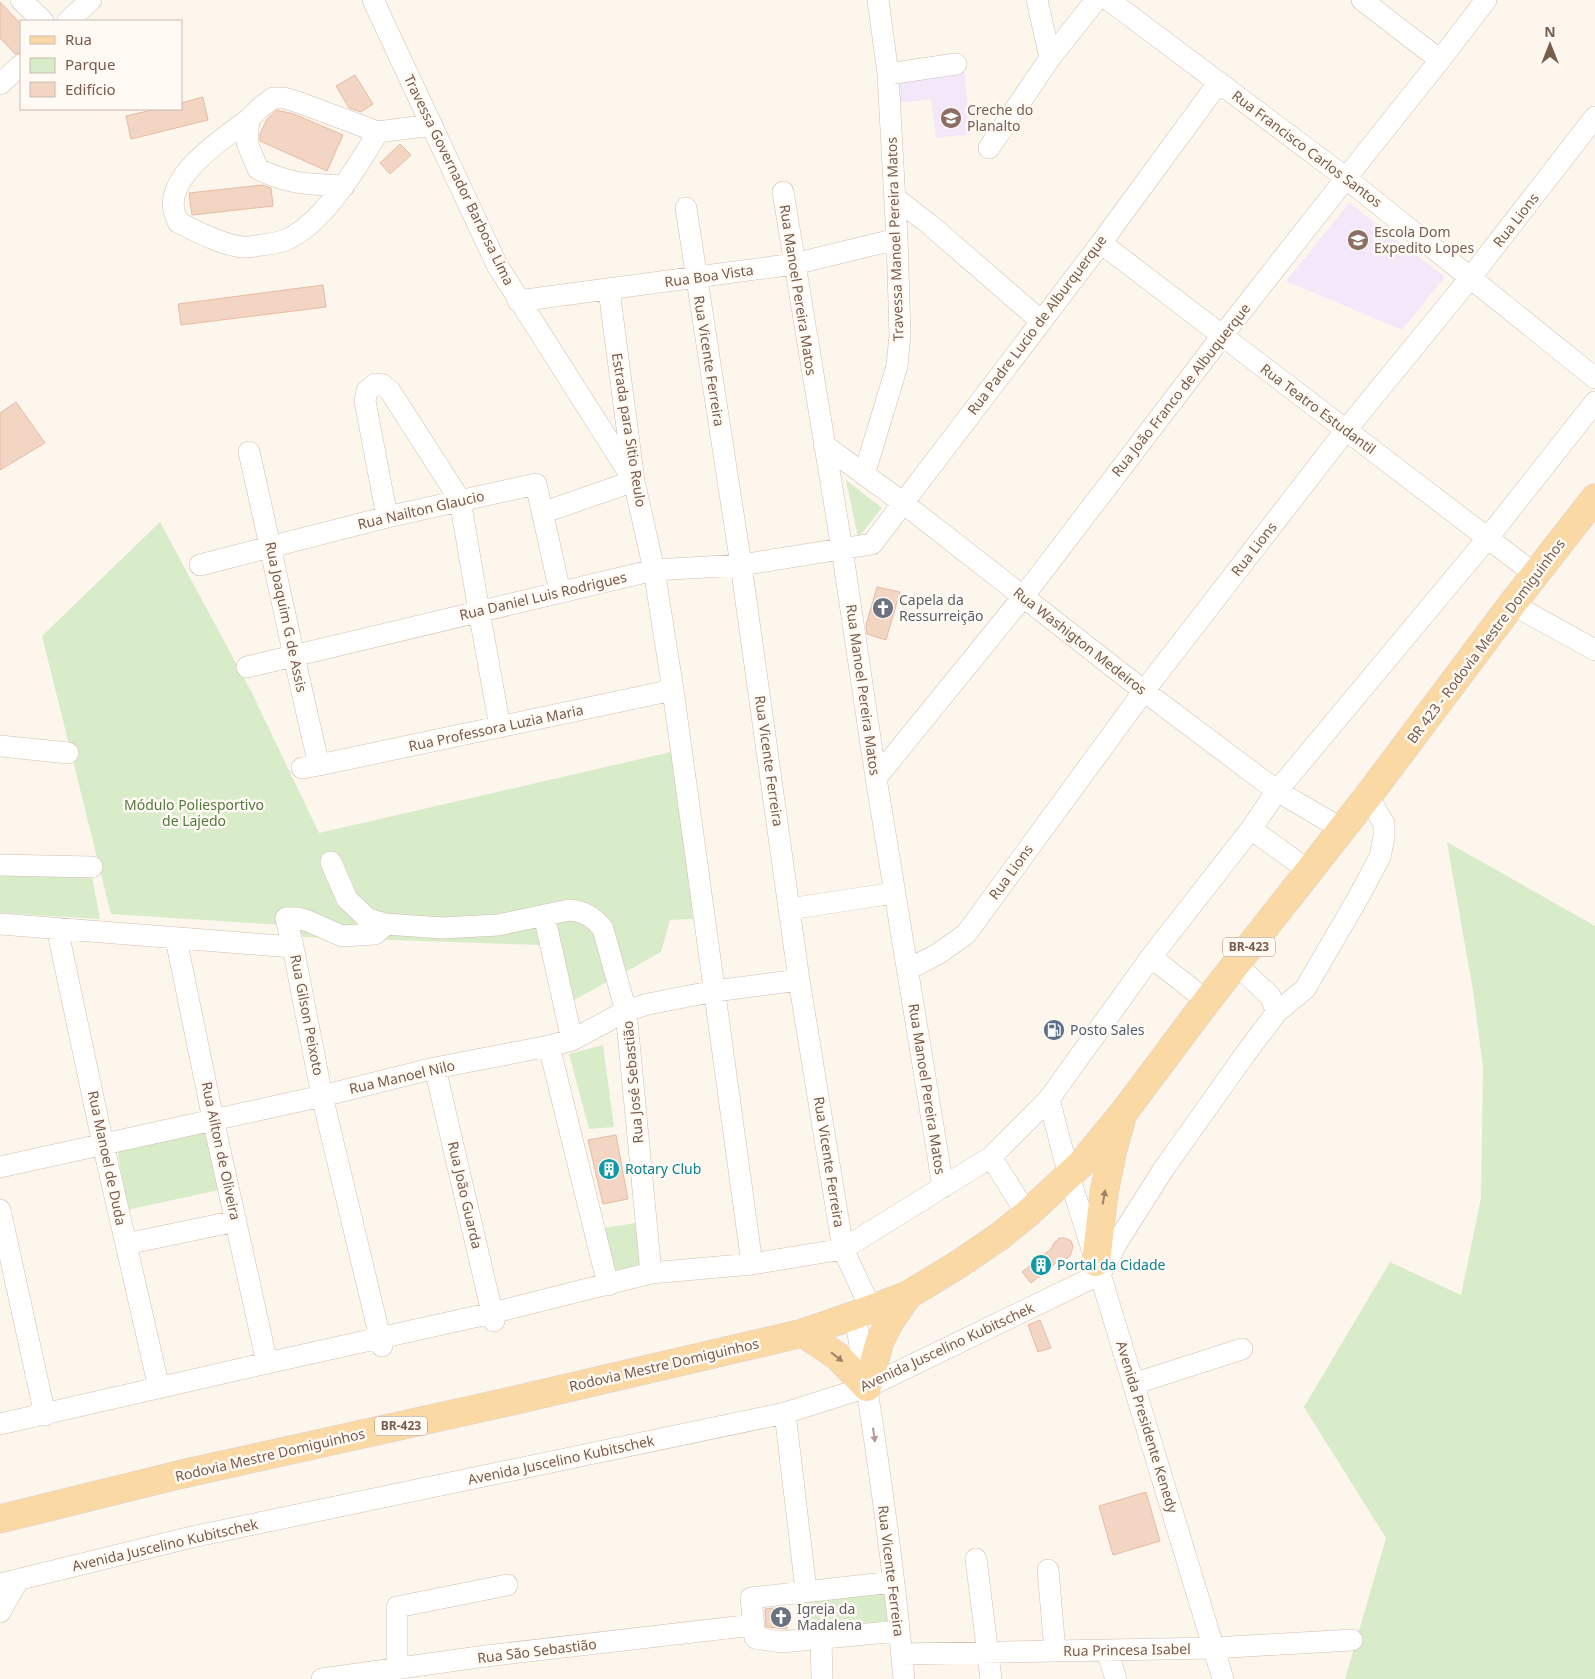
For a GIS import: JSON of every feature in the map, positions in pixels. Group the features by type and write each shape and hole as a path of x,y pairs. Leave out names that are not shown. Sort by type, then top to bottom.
{"main road":[{"name":"BR 423 - Rodovia Mestre Domiguinhos","path":"1372,791 1512,604 1536,576 1595,498"},
{"name":"BR-423","path":"802,1333 908,1295 1000,1236 1082,1164 1124,1112 1207,1000 1372,791"},
{"path":"1098,1268 1104,1193 1113,1149 1124,1112"},
{"path":"802,1333 837,1356 867,1387 880,1342 889,1322 908,1295"},
{"name":"Rodovia Mestre Domiguinhos","path":"0,1519 178,1475 506,1402 802,1333"}],"street":[{"path":"21,0 42,20"},
{"path":"69,20 90,0"},
{"name":"Travessa Governador Barbosa Lima","path":"372,0 497,265 518,301 634,481"},
{"name":"Travessa Manoel Pereira Matos","path":"864,475 897,366 900,334 888,74 878,0"},
{"path":"1037,0 1050,58"},
{"path":"989,148 1050,58 1096,0"},
{"name":"Rua Francisco Carlos Santos","path":"1109,0 1346,178 1595,378"},
{"path":"1362,0 1440,60"},
{"name":"Rua João Franco de Albuquerque","path":"876,778 1023,597 1222,336 1486,0"},
{"path":"888,74 956,64"},
{"path":"0,84 20,66"},
{"name":"Rua Padre Lucio de Alburquerque","path":"842,549 872,544 902,502 1101,243 1219,82"},
{"path":"378,132 360,164 344,186 314,220 302,231 286,240 243,247 206,236 178,222 174,210 174,196 179,184 192,165 273,98 284,98 298,102 378,132 432,125"},
{"name":"Rua Lions","path":"907,970 938,954 966,934 1144,691 1346,430 1471,277 1595,117"},
{"path":"249,119 247,143 258,169 278,179 297,184 344,186"},
{"name":"Rua Manoel Pereira Matos","path":"783,192 842,549 894,892 943,1187"},
{"path":"895,198 929,224 1041,321"},
{"name":"Rua Vicente Ferreira","path":"686,208 741,565 799,980 843,1249 863,1312 867,1387 904,1679"},
{"name":"Rua Boa Vista","path":"518,301 794,264 897,239"},
{"name":"Rua Teatro Estudantil","path":"1101,243 1536,576"},
{"name":"Estrada para Sitio Reulo","path":"609,290 634,481 654,570"},
{"path":"387,517 365,401 367,390 375,384 383,385 390,391 460,500 478,611 500,727"},
{"path":"0,1424 267,1363 381,1342 493,1317 651,1273 752,1264 843,1249 991,1157 1050,1099 1151,957 1278,791 1488,539 1595,402"},
{"name":"Rua Washigton Medeiros","path":"824,445 902,502 1144,691 1278,791 1342,829"},
{"name":"Rua Joaquim G de Assis","path":"249,452 293,656 310,766"},
{"path":"542,513 634,481"},
{"name":"Rua Nailton Glaucio","path":"200,565 387,517 536,484 560,592"},
{"name":"Rua Daniel Luis Rodrigues","path":"247,667 654,570 741,565 842,549"},
{"path":"654,570 673,690 752,1264"},
{"path":"1512,604 1595,650"},
{"name":"Rua Professora Luzia Maria","path":"310,766 673,690"},
{"path":"0,746 68,753"},
{"path":"1098,1268 1118,1241 1163,1170 1246,1053 1277,1012 1305,989 1380,857 1384,837 1384,824 1372,791"},
{"path":"1251,828 1309,871"},
{"path":"293,948 286,918 298,918 308,921 342,936 376,934 386,924 368,919 347,899 332,862"},
{"path":"0,866 92,867"},
{"path":"789,909 894,892"},
{"name":"Rua José Sebastião","path":"386,924 442,928 498,925 569,910 580,911 590,915 598,922 603,929 626,1011 651,1273"},
{"path":"544,915 572,1040"},
{"name":"Rua Gilson Peixoto","path":"0,924 293,948 322,1096 381,1342"},
{"name":"Rua Manoel de Duda","path":"57,928 103,1144 159,1388"},
{"name":"Rua Ailton de Oliveira","path":"176,939 213,1119 267,1363"},
{"path":"1151,957 1207,1000"},
{"path":"1236,964 1270,996 1277,1012"},
{"name":"Rua Manoel Nilo","path":"0,1167 322,1096 435,1068 549,1046 572,1040 626,1011 648,1004 715,991 799,980"},
{"path":"549,1046 608,1285"},
{"name":"Rua João Guarda","path":"435,1068 493,1317"},
{"name":"Avenida Presidente Kenedy","path":"1050,1099 1069,1176 1223,1679"},
{"path":"991,1157 1027,1214"},
{"path":"0,1210 45,1415"},
{"path":"126,1244 236,1221"},
{"name":"Avenida Juscelino Kubitschek","path":"9,1582 192,1537 785,1413 867,1387 1098,1268"},
{"path":"1133,1384 1242,1350"},
{"path":"785,1413 806,1590"},
{"path":"976,1559 991,1679"},
{"path":"1048,1570 1055,1651"},
{"path":"0,1612 9,1582"},
{"path":"893,1582 806,1590 751,1598 753,1625 755,1638 781,1642 899,1630"},
{"path":"396,1669 396,1607 507,1585"},
{"name":"Rua São Sebastião","path":"322,1679 486,1656 753,1625"},
{"path":"821,1639 822,1679"},
{"name":"Rua Princesa Isabel","path":"902,1654 1213,1648 1352,1640"},
{"path":"1107,1651 1116,1679"}],"shaded area":[{"name":"Creche do Planalto","path":"964,70 971,134 936,138 931,99 900,103 898,78"},
{"name":"Escola Dom Expedito Lopes","path":"1349,203 1445,277 1402,330 1286,281"}],"green space":[{"path":"846,480 882,508 858,538"},
{"name":"Módulo Poliesportivo de Lajedo","path":"160,522 251,691 319,833 675,751 693,919 670,920 661,952 569,1003 554,944 303,937 297,926 111,914 42,636"},
{"path":"1447,842 1595,926 1595,1679 1345,1679 1386,1538 1304,1407 1390,1262 1461,1295 1481,1198 1483,1068 1474,997"},
{"path":"0,875 92,876 100,919 0,913"},
{"path":"603,1045 614,1127 589,1129 569,1054"},
{"path":"210,1126 223,1189 127,1210 117,1147"},
{"path":"635,1223 641,1266 614,1271 605,1228"},
{"path":"887,1589 891,1625 808,1634 804,1598"}],"building":[{"path":"0,2 20,23 20,53 15,54 0,38"},
{"path":"355,75 373,104 361,112 349,108 336,86"},
{"path":"203,97 208,120 131,139 126,116 152,110 182,110 182,103"},
{"path":"277,110 294,114 343,135 327,171 260,141 260,134 267,119"},
{"path":"400,144 411,155 390,174 380,163"},
{"path":"262,185 271,188 273,206 192,215 189,193"},
{"path":"323,285 326,307 181,325 178,304"},
{"path":"16,402 45,443 0,470 0,413"},
{"name":"Capela da Ressurreição","path":"877,587 900,592 886,640 867,634 866,625"},
{"name":"Rotary Club","path":"616,1135 628,1199 603,1204 588,1140"},
{"name":"Portal da Cidade","path":"1059,1238 1071,1241 1073,1247 1070,1256 1061,1259 1031,1283 1022,1272 1051,1249"},
{"path":"1040,1320 1051,1348 1038,1352 1028,1325"},
{"path":"1146,1492 1160,1541 1113,1555 1099,1506"},
{"path":"785,1607 787,1629 766,1627 765,1609"}],"place":[{"name":"Creche do Planalto","path":"951,118"},
{"name":"Escola Dom Expedito Lopes","path":"1358,240"},
{"name":"Capela da Ressurreição","path":"883,608"},
{"name":"Posto Sales","path":"1054,1030"},
{"name":"Rotary Club","path":"609,1169"},
{"name":"Portal da Cidade","path":"1041,1265"},
{"name":"Igreja da Madalena","path":"781,1617"}]}
